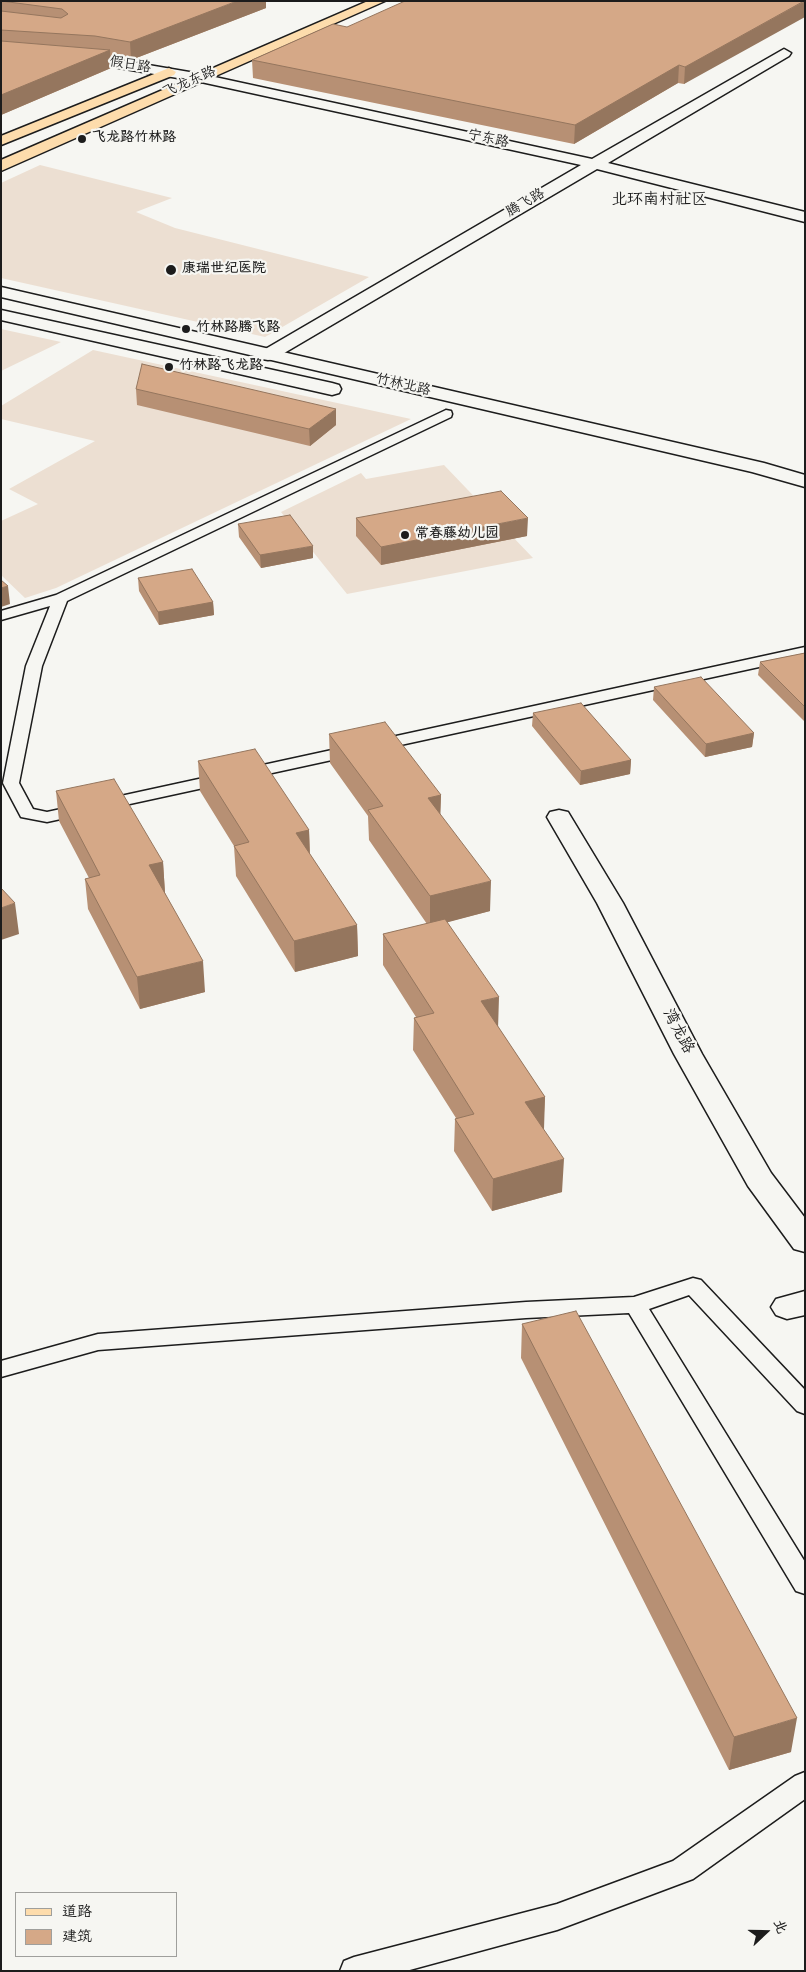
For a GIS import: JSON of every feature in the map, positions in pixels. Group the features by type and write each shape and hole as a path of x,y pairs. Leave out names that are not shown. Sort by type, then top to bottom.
{"main road":[{"name":"飞龙东路","path":"1,166 379,1"},
{"name":"飞龙东路","path":"1,141 188,64"}],"street":[{"name":"假日路","path":"1,53 96,60 169,72"},
{"name":"腾飞路","path":"268,355 784,53"},
{"name":"宁东路","path":"169,72 595,164 805,217"},
{"name":"竹林北路","path":"1,292 757,467 805,481"},
{"name":"竹林北路","path":"1,315 352,393"},
{"name":"竹林北路","path":"418,408 465,418"},
{"path":"494,425 744,480 805,496"},
{"name":"湾龙路","path":"559,817 610,903 688,1054 758,1179 805,1241"}],"lane":[{"path":"1,616 61,598 446,414"},
{"path":"61,598 34,666 11,783 27,812 47,817 805,652"},
{"path":"1,1369 98,1342 526,1310 635,1305 693,1286 805,1405"},
{"path":"635,1305 805,1584"},
{"path":"354,1971 557,1917 683,1870 805,1784"}],"shaded area":[{"name":"康瑞世纪医院","path":"40,165 172,198 136,212 175,228 369,277 265,337 1,278 1,183"},
{"path":"1,329 61,342 1,371"},
{"path":"93,350 411,419 56,588 25,598 1,575 1,521 38,504 9,489 95,441 1,419 1,406"},
{"name":"常春藤幼儿园","path":"444,465 533,558 347,594 281,512 361,473 366,479"}],"building":[{"path":"1,1 237,1 130,42 95,36 1,30 1,11 61,18 68,14 62,9"},
{"path":"405,1 804,1 685,67 679,65 575,125 252,60 333,24 347,27"},
{"path":"1,41 110,50 1,95"},
{"path":"142,364 336,409 309,429 136,389"},
{"path":"501,491 528,518 381,547 356,518"},
{"path":"290,515 313,546 260,555 238,524"},
{"path":"192,569 213,602 158,612 138,578"},
{"path":"1,580 8,586 1,588"},
{"path":"805,653 805,707 760,662"},
{"path":"701,677 754,733 706,744 654,687"},
{"path":"581,703 631,760 581,771 533,713"},
{"path":"385,722 441,795 428,798 491,881 430,896 368,810 383,806 329,734"},
{"path":"255,749 309,830 296,833 357,925 294,941 234,846 249,842 198,761"},
{"path":"114,779 163,862 149,865 203,961 137,977 85,879 100,875 56,791"},
{"path":"1,888 15,903 1,908"},
{"path":"445,919 499,997 481,1001 545,1097 525,1102 564,1159 493,1179 455,1119 474,1114 414,1018 434,1013 383,934"},
{"path":"576,1311 797,1718 734,1737 522,1324"}],"place":[{"name":"飞龙路竹林路","path":"82,139"},
{"name":"康瑞世纪医院","path":"171,270"},
{"name":"竹林路腾飞路","path":"186,329"},
{"name":"竹林路飞龙路","path":"169,367"},
{"name":"常春藤幼儿园","path":"405,535"}],"district":[{"name":"北环南村社区","path":"659,201"}]}
